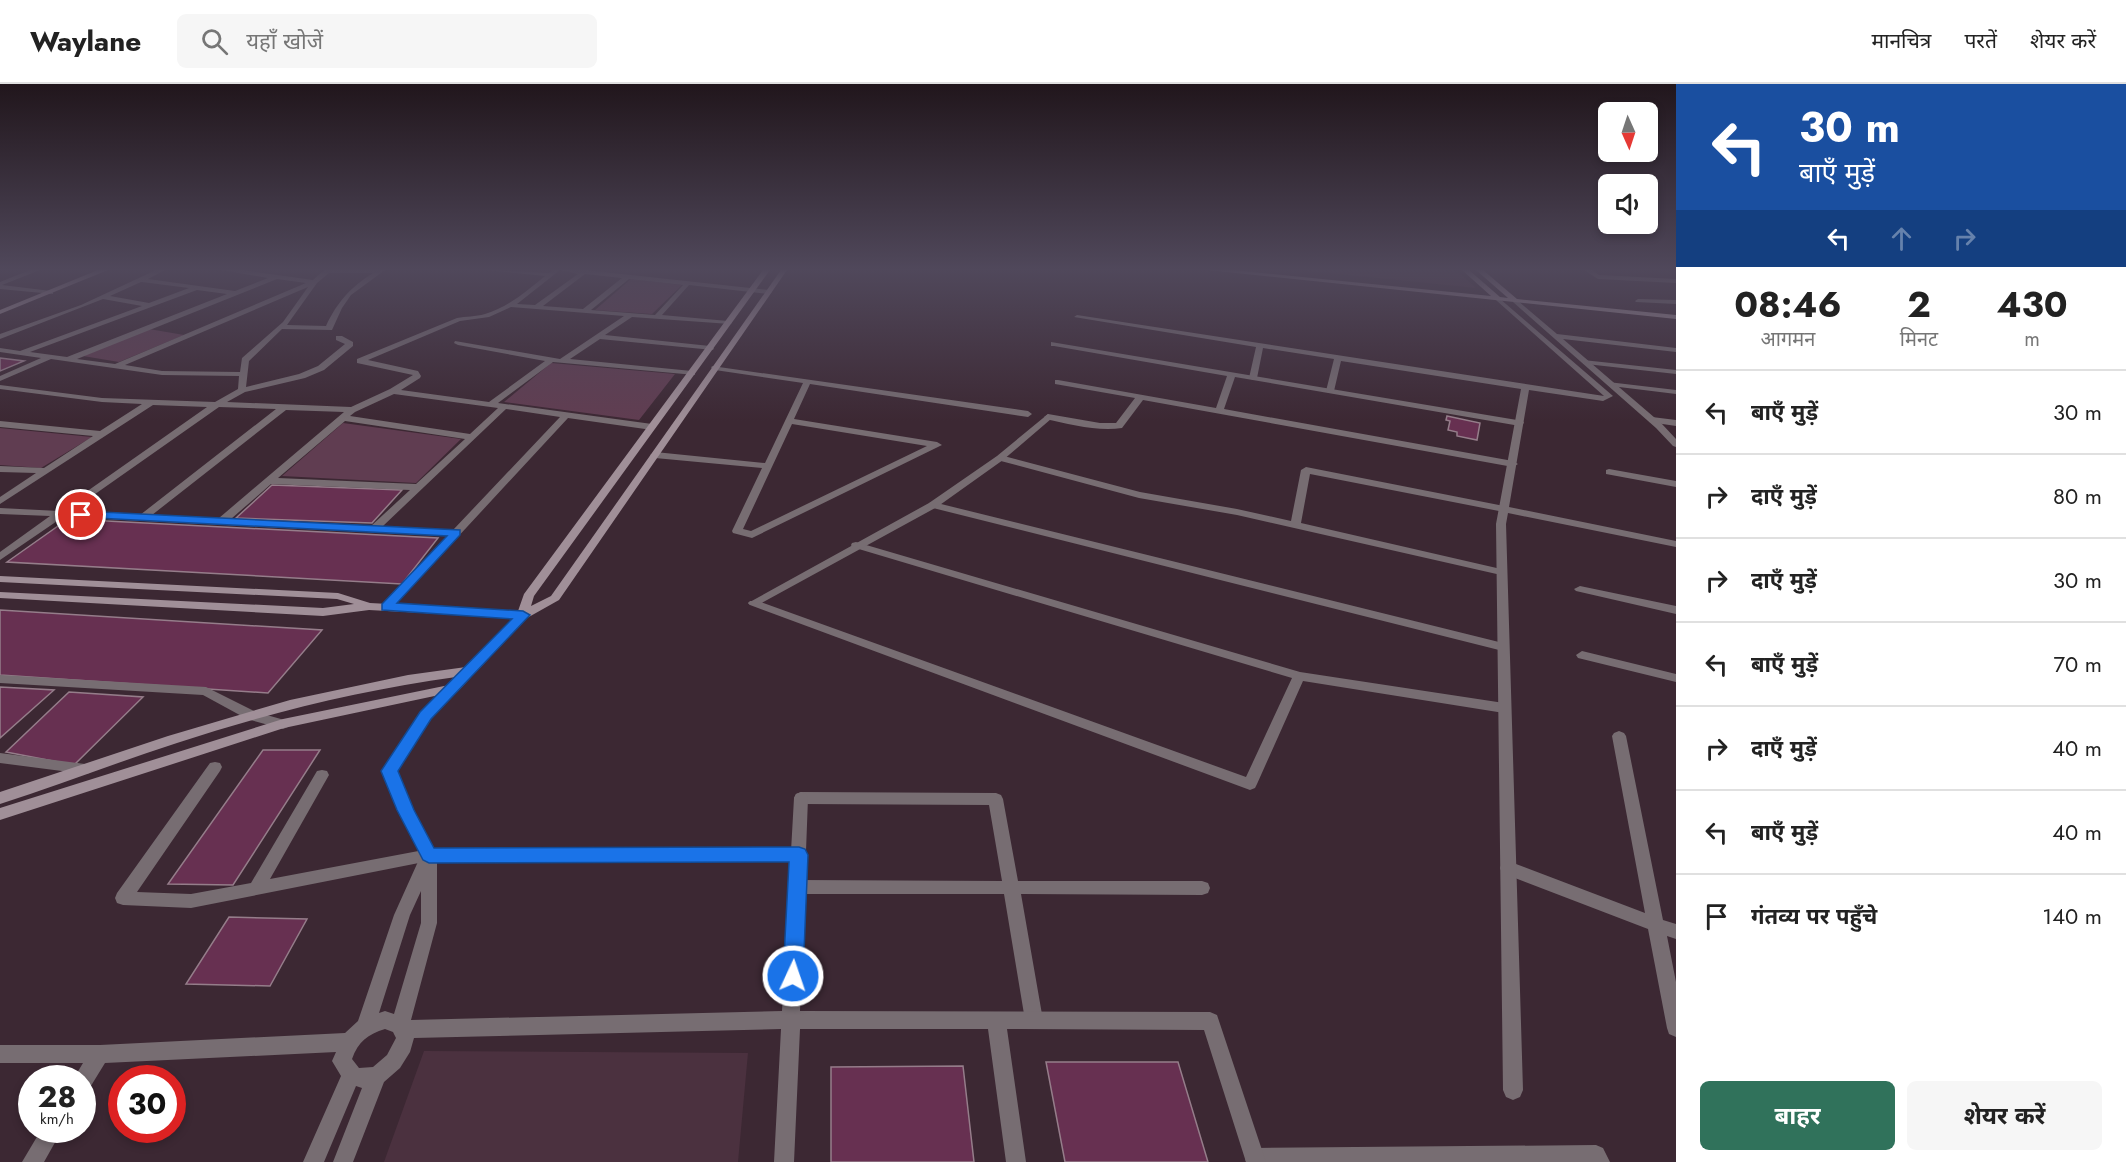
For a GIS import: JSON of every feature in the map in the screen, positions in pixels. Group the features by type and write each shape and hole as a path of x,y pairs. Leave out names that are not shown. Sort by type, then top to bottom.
{"street":[{"path":"0,337 43,320"},
{"path":"21,352 108,320"},
{"path":"68,359 166,320"},
{"path":"116,366 224,320"},
{"path":"242,390 245,360 286,320"},
{"path":"281,327 329,328 332,320"},
{"path":"220,522 352,410 393,391 417,376 415,373 360,361 454,320"},
{"path":"562,361 623,320"},
{"path":"696,320 728,323"},
{"path":"523,615 528,596 730,320"},
{"path":"749,320 555,598 523,615 425,716 390,771 405,810 429,855 429,923 401,1027 405,1038 398,1059 377,1074 359,1078 351,1075 342,1061 348,1042 366,1026 385,1020 401,1027 791,1020 1210,1021 1255,1160 1596,1155 1600,1162"},
{"path":"1098,320 1603,399 1609,396 1522,320"},
{"path":"1538,320 1652,420 1676,444"},
{"path":"1556,336 1676,350"},
{"path":"599,337 707,351 723,356"},
{"path":"0,557 216,405 242,390 302,376 321,368 350,344 339,338"},
{"path":"458,343 551,360 692,373"},
{"path":"1054,344 1520,423"},
{"path":"1253,378 1260,346"},
{"path":"0,350 162,373 244,374"},
{"path":"0,379 51,357"},
{"path":"1330,391 1338,358"},
{"path":"491,404 551,360"},
{"path":"1586,362 1676,372"},
{"path":"715,368 1028,414"},
{"path":"1220,410 1232,374"},
{"path":"789,421 936,445 752,535 736,531 808,381"},
{"path":"1058,382 1513,464"},
{"path":"1611,384 1676,392"},
{"path":"0,387 102,400 352,410"},
{"path":"1513,1090 1501,524 1525,387"},
{"path":"393,391 652,427"},
{"path":"1141,396 1119,426 1100,426 1048,417 999,458 933,505 856,545 754,603 1250,784 1299,676"},
{"path":"0,501 151,402"},
{"path":"374,529 505,406"},
{"path":"142,518 283,408"},
{"path":"387,607 566,415"},
{"path":"343,418 472,437"},
{"path":"1652,420 1676,423"},
{"path":"0,424 102,434"},
{"path":"655,454 768,466"},
{"path":"999,458 1139,495 1237,512 1501,572"},
{"path":"0,469 46,471"},
{"path":"1295,525 1306,470 1676,544"},
{"path":"1609,472 1676,484"},
{"path":"268,482 419,487"},
{"path":"933,505 1503,647"},
{"path":"0,511 456,533"},
{"path":"856,545 1299,676 1504,708"},
{"path":"0,579 338,596 369,606"},
{"path":"1580,589 1676,610"},
{"path":"0,595 323,612 369,606 523,615"},
{"path":"1582,655 1676,678"},
{"path":"0,798 252,716 407,677 468,671"},
{"path":"0,679 206,691 252,716 283,724"},
{"path":"0,814 283,724 453,688"},
{"path":"1619,736 1676,1028"},
{"path":"0,758 85,769"},
{"path":"215,767 123,898 191,901 429,855 799,855"},
{"path":"255,890 322,775"},
{"path":"784,1162 801,798 996,798 1034,1020"},
{"path":"366,1026 402,915 429,855"},
{"path":"1508,868 1676,932"},
{"path":"797,887 1202,888"},
{"path":"996,1021 1016,1162"},
{"path":"0,1054 100,1054 348,1042"},
{"path":"93,1065 100,1054"},
{"path":"343,1162 377,1074"},
{"path":"313,1162 351,1075"},
{"path":"32,1162 44,1143"}],"shaded area":[{"path":"149,329 184,335 119,362 83,356"},
{"path":"551,363 675,374 639,420 504,402"},
{"path":"343,423 461,439 416,483 282,476"},
{"path":"0,428 92,437 41,468 0,465"},
{"path":"424,1051 748,1053 738,1162 384,1162"}],"building":[{"path":"0,358 24,361 0,371"},
{"path":"1447,416 1480,423 1477,440 1457,436 1457,432 1448,430 1450,421 1446,420"},
{"path":"272,485 402,490 372,523 236,518"},
{"path":"68,519 438,538 402,584 7,562"},
{"path":"0,610 322,630 268,693 0,675"},
{"path":"0,687 54,690 0,738"},
{"path":"69,692 143,697 74,765 6,752"},
{"path":"263,750 320,750 233,885 168,884"},
{"path":"229,917 307,919 270,986 186,984"},
{"path":"1046,1062 1178,1062 1208,1162 1065,1162"},
{"path":"963,1066 974,1162 831,1162 831,1067"}],"route":[{"path":"81,515 456,533 387,607 523,615 425,716 390,771 405,810 429,855 799,855 793,976"}]}
